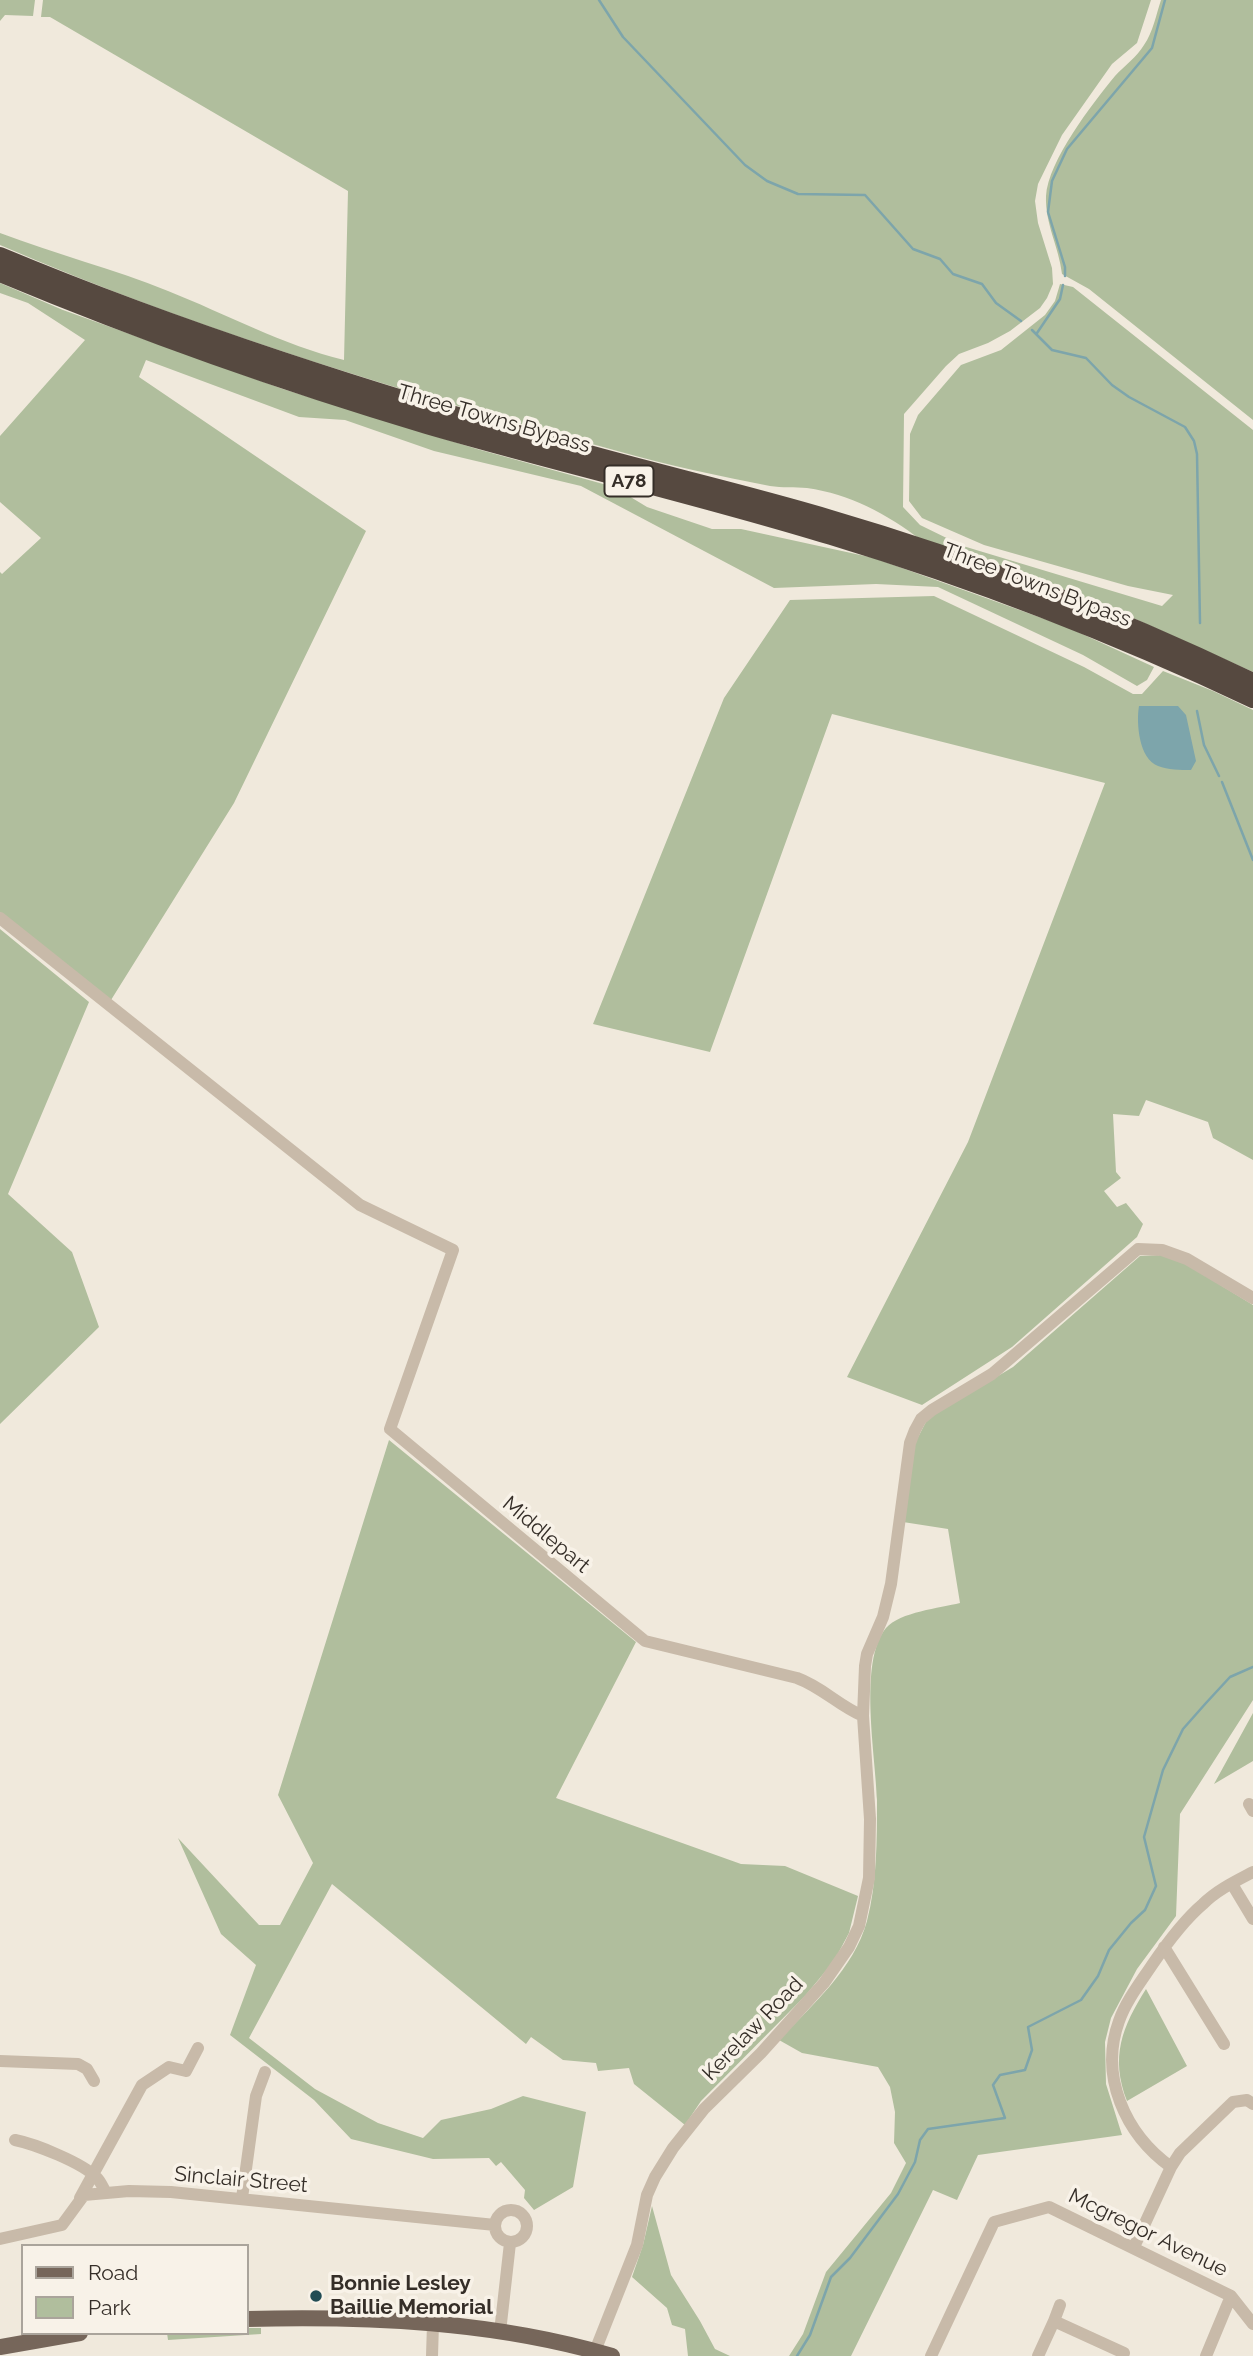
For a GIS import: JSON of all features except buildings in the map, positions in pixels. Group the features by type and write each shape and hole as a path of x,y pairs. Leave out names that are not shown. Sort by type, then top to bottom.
{"highway":[{"name":"Three Towns Bypass","path":"0,256 140,312 320,374 571,449 834,520 952,558 1129,626 1253,682"},
{"name":"Three Towns Bypass","path":"0,273 217,357 422,424 830,535 950,575 1123,641 1253,699"}],"main road":[{"path":"248,2319 355,2318 433,2324 500,2332 612,2356"},
{"path":"0,2347 69,2335"}],"street":[{"name":"Middlepart","path":"0,918 360,1205 453,1250 390,1429 645,1641 797,1678 813,1684 845,1709 863,1716"},
{"name":"Kerelaw Road","path":"591,2352 637,2245 647,2195 673,2148 704,2109 761,2053 824,1983 849,1947 859,1926 869,1878 870,1819 863,1716 867,1654 883,1617 891,1584 910,1443 921,1419 992,1374 1138,1249 1162,1250 1186,1259 1253,1298"},
{"path":"1171,2167 1155,2155 1126,2117 1112,2071 1112,2052 1120,2019 1141,1980 1164,1947 1202,1905 1253,1872"},
{"path":"1232,1884 1253,1919"},
{"path":"1164,1947 1224,2044"},
{"path":"0,2239 62,2225 80,2198 142,2085 169,2067 186,2071 198,2048"},
{"path":"0,2061 78,2064 87,2069 94,2081"},
{"path":"242,2198 256,2096 265,2072"},
{"path":"1134,2247 1180,2153 1233,2102 1247,2100 1253,2104"},
{"path":"15,2140 48,2150 96,2177 106,2193"},
{"name":"Sinclair Street","path":"80,2198 89,2193 150,2191 495,2225"},
{"name":"Mcgregor Avenue","path":"931,2356 994,2222 1049,2207 1231,2296 1253,2324"},
{"path":"508,2210 519,2212 526,2218 526,2234 519,2241 510,2243 497,2235 495,2225 497,2218 508,2210"},
{"path":"500,2332 510,2243"},
{"path":"1206,2356 1231,2296"},
{"path":"1038,2356 1060,2305"},
{"path":"1054,2321 1124,2353"},
{"path":"432,2356 433,2324"}],"green space":[{"path":"0,0 35,0 33,16 5,15 0,21"},
{"path":"43,0 1151,0 1137,43 1112,64 1062,135 1038,184 1035,201 1038,223 1052,268 1053,284 1047,298 1040,308 1010,331 959,354 904,414 903,507 920,525 963,546 1162,606 1173,595 1128,586 984,545 922,518 909,501 910,434 918,415 961,365 1001,350 1045,315 1055,301 1060,284 1073,287 1253,430 1253,672 1113,609 921,540 895,522 853,500 823,491 770,486 676,466 385,384 152,306 0,245 0,233 148,283 277,338 344,360 348,191 50,17 41,17"},
{"path":"1161,0 1253,0 1253,420 1089,289 1062,274 1048,216 1046,196 1054,166 1084,117 1115,76 1144,45"},
{"path":"0,283 63,310 283,389 477,449 614,487 647,507 712,529 741,529 874,558 1067,627 1154,667 1147,680 1137,686 1083,655 938,587 876,584 774,588 581,486 434,451 345,420 299,417 146,360 139,377 366,531 234,803 111,1000 0,912 0,572 2,574 41,538 0,502 0,436 85,340 28,303 0,293"},
{"path":"934,596 1084,667 1133,694 1142,694 1163,671 1253,710 1253,1160 1213,1138 1208,1122 1146,1100 1139,1116 1113,1114 1116,1172 1121,1178 1104,1191 1117,1207 1126,1203 1143,1224 1137,1237 1012,1347 922,1405 847,1377 968,1142 1105,783 832,714 710,1052 593,1024 724,698 790,600"},
{"path":"0,929 89,1002 8,1194 72,1252 99,1327 0,1424"},
{"path":"1161,1255 1186,1264 1253,1305 1253,1700 1180,1814 1176,1916 1137,1969 1111,2018 1105,2042 1106,2084 1122,2135 978,2155 957,2200 933,2190 851,2356 789,2356 803,2334 826,2272 891,2193 906,2163 894,2143 895,2112 890,2087 878,2067 802,2053 779,2040 842,1971 861,1938 867,1921 875,1877 877,1800 871,1686 878,1643 886,1628 901,1618 960,1603 948,1529 903,1522 914,1445 928,1418 1013,1367 1140,1256"},
{"path":"389,1440 636,1642 556,1798 741,1864 785,1866 858,1896 849,1933 834,1961 805,1996 701,2101 685,2125 634,2084 629,2068 598,2071 596,2063 563,2060 531,2037 526,2044 332,1884 249,2038 315,2089 378,2123 423,2138 441,2120 491,2109 523,2096 586,2112 573,2187 534,2210 524,2198 525,2190 501,2162 496,2166 489,2158 433,2159 351,2139 314,2100 230,2035 256,1965 221,1934 178,1838 259,1925 280,1925 313,1863 278,1795"},
{"path":"1253,1713 1253,1761 1214,1784"},
{"path":"1146,1989 1187,2066 1127,2101 1119,2070 1121,2043 1131,2016"},
{"path":"652,2206 671,2275 715,2349 730,2356 688,2356 685,2329 672,2325 667,2308 632,2277"},
{"path":"248,2328 261,2328 261,2334 248,2335"},
{"path":"167,2335 246,2335 168,2340"}],"water":[{"path":"1139,706 1178,706 1186,715 1196,761 1191,770 1158,766 1147,756 1140,740"}],"waterway":[{"path":"599,0 623,37 745,165 767,181 798,194 865,195 913,249 940,259 953,274 982,284 996,303 1021,321"},
{"path":"1065,276 1065,267 1048,212 1052,181 1067,149 1152,48 1165,0"},
{"path":"1037,333 1060,299 1063,285"},
{"path":"1032,330 1052,350 1086,358 1112,385 1129,397 1185,427 1194,441 1197,454 1200,623"},
{"path":"1197,711 1204,745 1219,776"},
{"path":"1222,782 1253,860"},
{"path":"797,2356 810,2335 831,2277 850,2258 898,2194 915,2162 920,2140 928,2129 1005,2118 993,2085 1000,2075 1025,2070 1032,2050 1028,2027 1081,2000 1098,1976 1109,1950 1145,1910 1156,1886 1144,1837 1163,1770 1183,1729 1230,1677 1253,1667"}],"place":[{"name":"Bonnie Lesley Baillie Memorial","path":"316,2296"}]}
